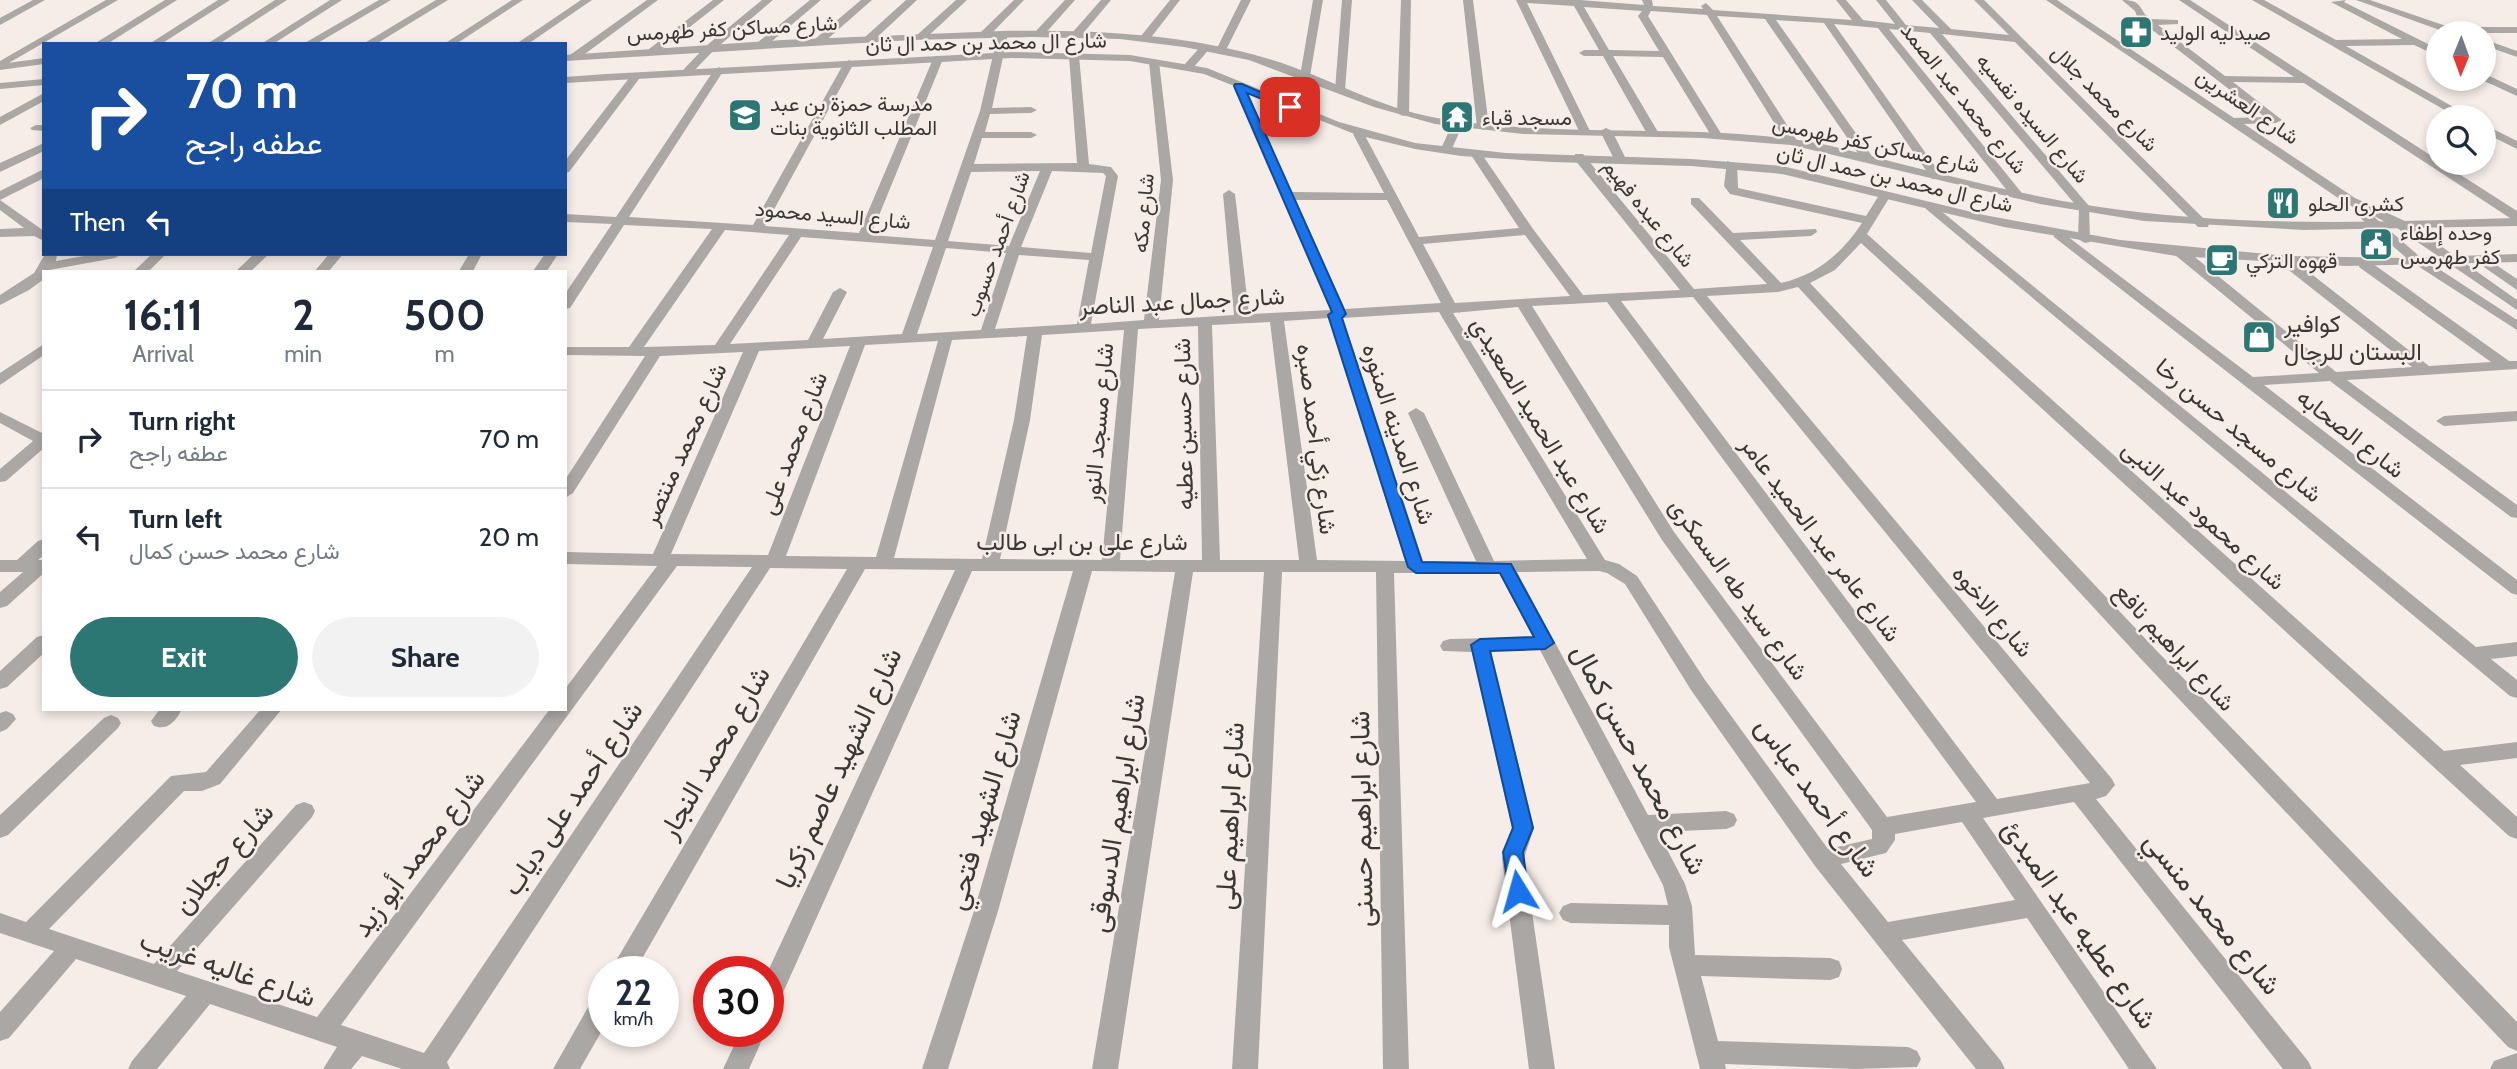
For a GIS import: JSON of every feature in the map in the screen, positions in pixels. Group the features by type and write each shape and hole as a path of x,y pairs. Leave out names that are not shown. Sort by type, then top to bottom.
{"street":[{"path":"0,22 40,0"},
{"path":"0,66 113,0"},
{"path":"102,42 172,0"},
{"path":"157,42 225,0"},
{"path":"215,42 282,0"},
{"path":"270,42 337,0"},
{"path":"312,42 386,0"},
{"path":"371,42 443,0"},
{"path":"452,42 518,0"},
{"path":"524,42 587,0"},
{"path":"570,57 653,0"},
{"path":"653,51 719,0"},
{"path":"688,71 710,48 768,0"},
{"path":"761,45 816,0"},
{"path":"819,41 866,0"},
{"path":"869,39 912,0"},
{"path":"921,37 962,0"},
{"path":"984,35 1019,0"},
{"path":"1039,34 1070,0"},
{"path":"1076,35 1106,0"},
{"path":"1144,38 1175,0"},
{"path":"1222,50 1246,0"},
{"path":"1305,76 1318,0"},
{"path":"1340,90 1347,0"},
{"path":"1403,113 1406,0"},
{"path":"1468,0 1483,127"},
{"path":"1521,0 1584,131"},
{"path":"1527,0 1648,4 1710,12 1772,14 2018,39"},
{"path":"1703,0 1792,142"},
{"path":"1841,0 1860,23"},
{"path":"1881,0 1903,27"},
{"path":"1917,0 1947,31"},
{"name":"شارع محمد جلال","path":"1979,0 2203,224"},
{"name":"شارع العشرين","path":"2051,0 2351,201 2402,225 2517,306"},
{"path":"2127,0 2140,10 2141,17 2276,120 2234,121"},
{"path":"2184,0 2517,219"},
{"path":"2257,0 2443,105"},
{"path":"2341,0 2336,2 2426,47"},
{"path":"2361,0 2426,23"},
{"path":"1576,2 1652,132"},
{"path":"1648,4 1643,16 1716,135"},
{"path":"0,8 26,8"},
{"path":"1772,14 1868,159"},
{"path":"1827,21 1936,176"},
{"path":"2148,22 2175,22"},
{"name":"شارع محمد عبد الصمد","path":"1881,25 2017,195"},
{"name":"شارع السيده نفسيه","path":"1933,30 2085,209 2085,239"},
{"path":"2496,31 2517,30"},
{"path":"908,339 986,111 1003,34"},
{"name":"شارع مساكن كفر طهرمس","path":"570,57 819,41 1003,34 1144,38 1222,50 1305,76 1403,113 1457,124 1716,135 1792,142 2085,209 2203,224 2318,227 2517,219"},
{"path":"2332,43 2417,42"},
{"path":"1189,66 1206,47"},
{"path":"2496,47 2517,54"},
{"path":"1584,53 1667,54"},
{"path":"1074,56 1083,167"},
{"name":"شارع ال محمد بن حمد ال ثان","path":"567,80 688,71 998,57 1074,56 1154,62 1208,71 1359,134 1446,151 1478,155 1731,164 1809,175 1930,206 2059,234 2180,252 2364,264 2517,258"},
{"path":"863,239 938,59"},
{"path":"0,66 42,61"},
{"name":"شارع مكه","path":"1151,326 1167,180 1154,62"},
{"path":"757,229 849,63"},
{"path":"567,302 719,70"},
{"path":"567,166 637,75"},
{"path":"2221,79 2309,80"},
{"path":"0,86 42,82"},
{"path":"2496,82 2517,93"},
{"name":"شارع المدينه المنوره","path":"1239,86 1337,315 1416,567"},
{"path":"0,122 42,97"},
{"path":"986,111 1031,110"},
{"path":"1446,151 1457,124"},
{"path":"1606,131 1620,159"},
{"name":"شارع عبد الحميد الصعيدي","path":"1359,134 1448,309 1599,565"},
{"path":"2496,134 2517,146"},
{"path":"978,135 1031,135"},
{"path":"0,168 42,147"},
{"path":"1478,155 1528,231 1580,300"},
{"name":"شارع عبده فهيم","path":"1579,158 1694,293"},
{"path":"1731,164 1730,186 1734,191 1865,228"},
{"path":"965,168 1083,167 1107,170 1112,176 1083,329"},
{"name":"شارع أحمد حسوب","path":"987,334 1013,251 1047,168"},
{"path":"0,196 42,174"},
{"path":"1229,194 1242,320"},
{"path":"1287,196 1345,198 1390,195"},
{"name":"شارع جمال عبد الناصر","path":"567,351 655,352 719,349 1778,288 1803,284 1832,267 1865,228 1885,195"},
{"path":"1695,201 1778,288"},
{"name":"شارع العشرين","path":"2351,201 2373,225 2517,326"},
{"path":"0,204 40,228"},
{"name":"شارع مسجد حسن رخا","path":"1930,206 2517,691"},
{"name":"شارع السيد محمود","path":"569,218 721,226 1096,257"},
{"path":"633,352 721,226"},
{"path":"0,233 40,228"},
{"name":"شارع محمود عبد النبى","path":"1865,228 2517,830"},
{"path":"1415,241 1528,231"},
{"path":"1730,237 1811,232"},
{"path":"719,349 797,233"},
{"name":"شارع الصحابه","path":"2059,234 2517,589"},
{"path":"2180,252 2332,376 2517,513"},
{"path":"0,301 18,291 49,260 93,256"},
{"path":"142,270 157,256"},
{"path":"244,270 260,256"},
{"path":"323,270 334,256"},
{"path":"2483,260 2517,286"},
{"path":"2286,261 2426,371"},
{"path":"2364,264 2511,365"},
{"name":"شارع ابراهيم نافع","path":"1803,284 2149,656 2517,1039"},
{"path":"0,291 42,290"},
{"path":"813,344 840,292"},
{"name":"شارع الاخوه","path":"1694,293 2104,785 2103,789 2080,794 1882,827"},
{"name":"شارع عامر عبد الحميد عامر","path":"1611,298 1992,808"},
{"name":"شارع سيد طه السمكرى","path":"1523,304 1668,536 1882,827"},
{"name":"شارع زكي أحمد صبره","path":"1277,318 1309,566"},
{"name":"شارع حسين عطيه","path":"1205,323 1211,566"},
{"name":"شارع مسجد النور","path":"1110,566 1131,327"},
{"path":"990,565 1022,421 1035,332"},
{"path":"883,564 946,337"},
{"name":"شارع محمد على","path":"769,563 859,341"},
{"name":"شارع محمد منتصر","path":"665,561 753,347"},
{"path":"0,380 42,349"},
{"path":"567,490 655,352"},
{"path":"2247,382 2511,365"},
{"name":"شارع محمد حسن كمال","path":"1416,413 1497,567 1545,643 1644,824 1679,897 1681,947 1711,1060"},
{"path":"2444,421 2517,416"},
{"path":"0,417 42,439"},
{"path":"0,477 42,442"},
{"path":"21,566 42,547"},
{"name":"شارع على بن ابى طالب","path":"567,558 1084,566 1599,565"},
{"path":"567,701 665,561"},
{"name":"شارع أحمد على دياب","path":"433,1068 769,563"},
{"name":"شارع محمد النجار","path":"631,956 859,564"},
{"name":"شارع الشهيد عاصم زكريا","path":"784,963 966,565"},
{"name":"شارع أحمد عباس","path":"1599,565 1613,568 1631,580 1699,685 1823,859 1992,1069"},
{"path":"0,566 42,566"},
{"name":"شارع الشهيد فتحي","path":"935,1069 986,911 1084,566"},
{"name":"شارع ابراهيم الدسوقى","path":"1105,1069 1185,566"},
{"name":"شارع ابراهيم على","path":"1245,1069 1273,566"},
{"path":"0,602 42,567"},
{"name":"شارع ابراهيم حسنى","path":"1385,567 1396,1069"},
{"path":"1450,646 1545,643"},
{"path":"0,682 42,644"},
{"path":"1480,645 1523,828 1513,858 1542,1069"},
{"path":"2472,654 2517,649"},
{"path":"30,933 179,782 202,783 213,778 270,711"},
{"name":"شارع محمد أبو زيد","path":"321,1032 560,711"},
{"path":"0,829 111,723"},
{"path":"2439,760 2517,750"},
{"name":"شارع محمد منسي","path":"2080,794 2299,1069"},
{"name":"شارع حجلان","path":"159,975 304,811"},
{"name":"شارع عطيه عبد المبدئ","path":"1967,812 2144,1069"},
{"path":"1644,824 1726,820"},
{"path":"1823,859 1878,847 1884,843 1882,827"},
{"path":"1883,933 2032,906"},
{"path":"1571,913 1679,915"},
{"name":"شارع غاليه غريب","path":"0,923 433,1068"},
{"path":"0,1030 72,947"},
{"path":"1686,965 1830,969"},
{"path":"141,1069 205,992"},
{"path":"565,1069 588,1030"},
{"path":"336,1069 356,1043"},
{"path":"736,1069 746,1047"},
{"path":"1711,1060 1908,1059"},
{"path":"2503,1069 2517,1065"}],"place":[{"name":"صيدليه الوليد","path":"2136,32"},
{"name":"مدرسة حمزة بن عبد المطلب الثانوية بنات","path":"745,115"},
{"name":"مسجد قباء","path":"1457,117"},
{"name":"كشرى الحلو","path":"2283,203"},
{"name":"وحده إطفاء كفر طهرمس","path":"2376,244"},
{"name":"قهوه التركي","path":"2222,260"},
{"name":"كوافير البستان للرجال","path":"2259,337"}],"route":[{"path":"1290,107 1239,86 1340,314 1335,315 1416,567 1505,567 1545,643 1480,645 1523,828 1521,839 1513,852 1518,891"}]}
